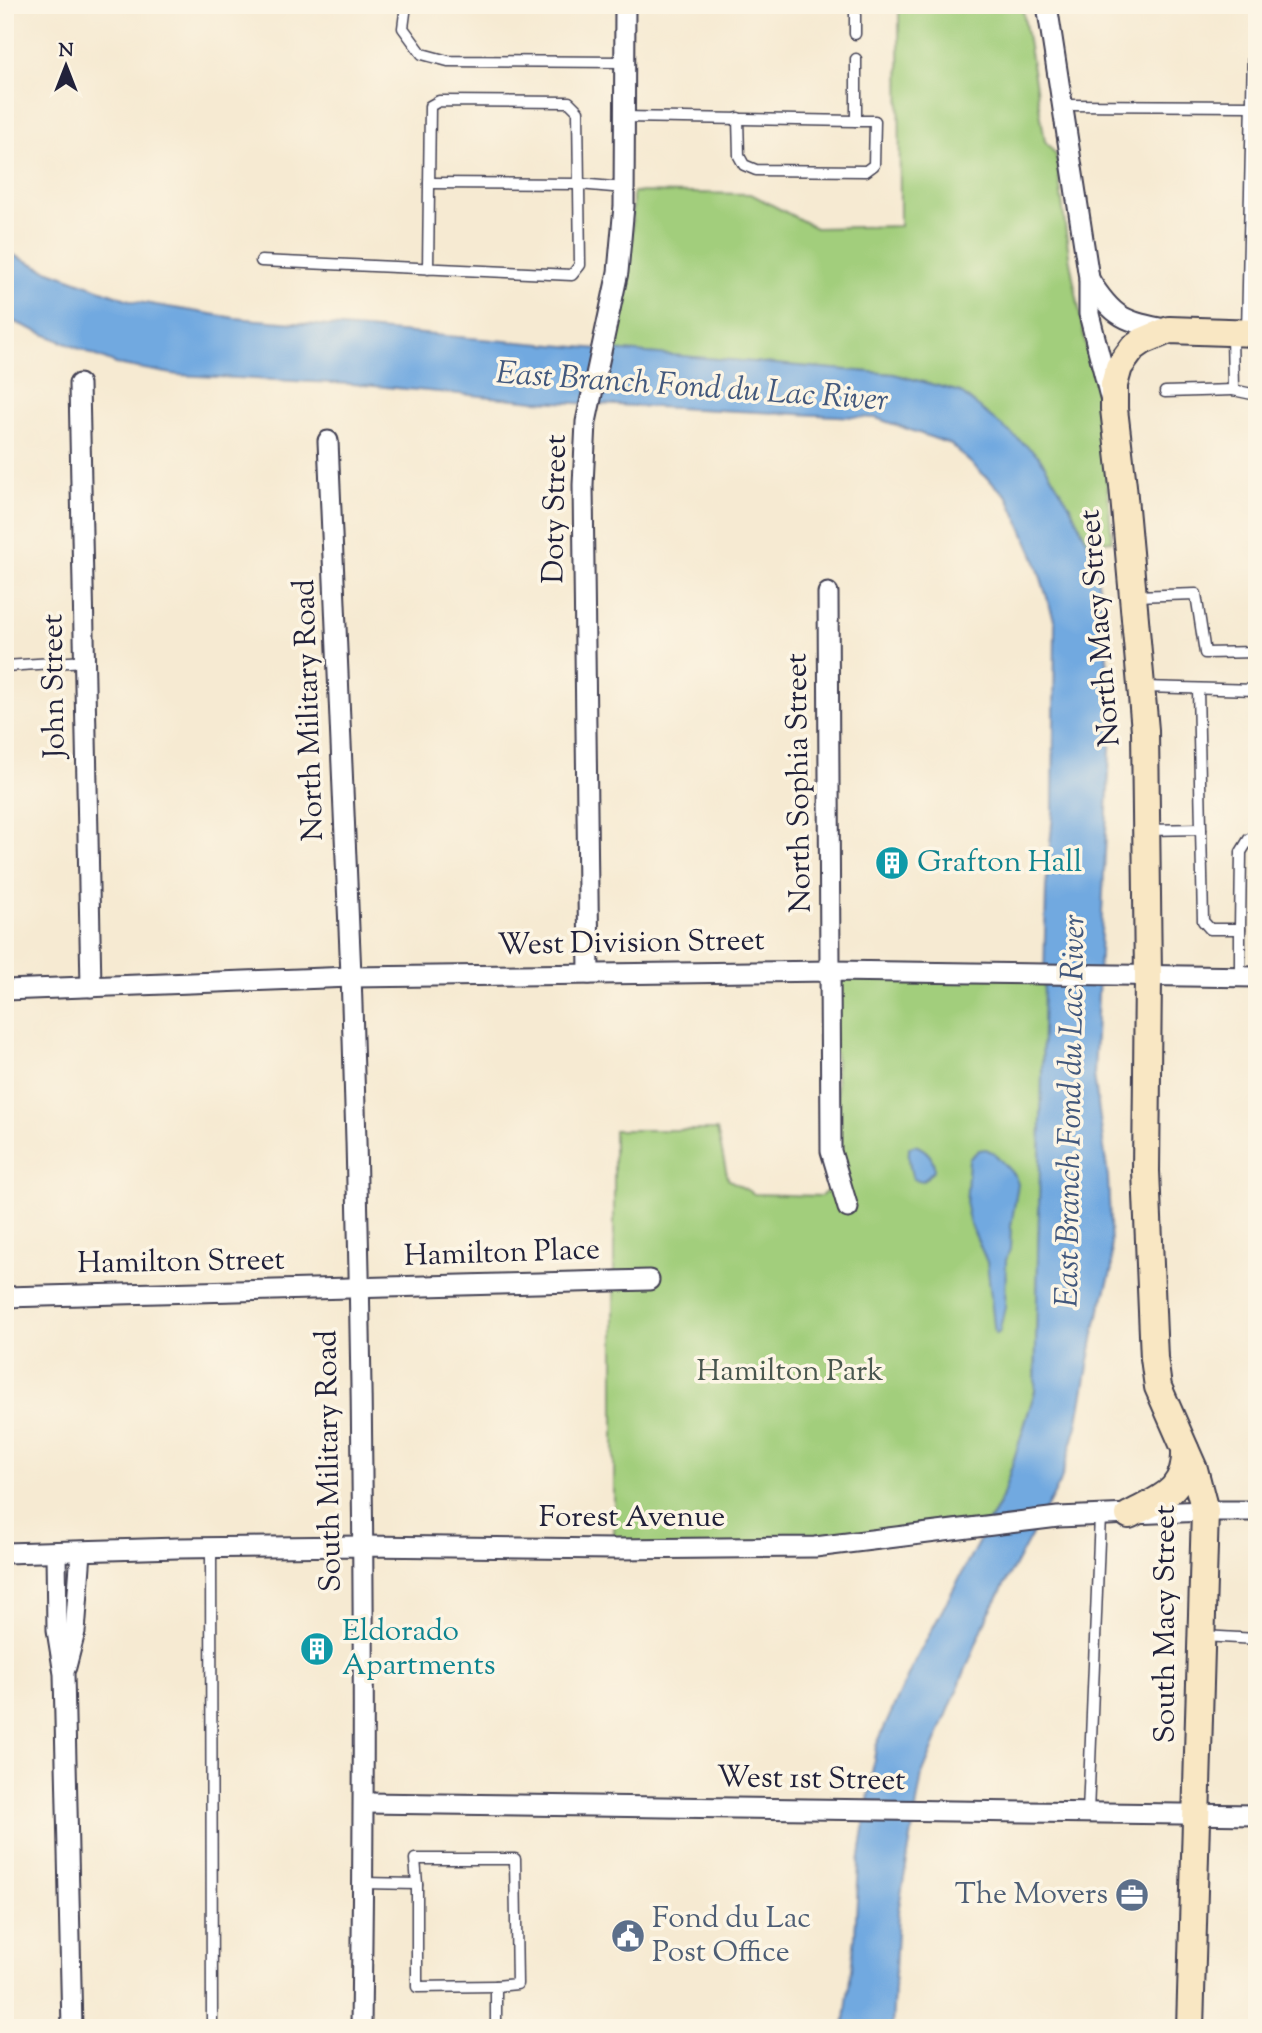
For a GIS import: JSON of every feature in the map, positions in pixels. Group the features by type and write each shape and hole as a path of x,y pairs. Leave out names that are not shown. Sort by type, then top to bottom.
{"main road":[{"path":"1114,410 1115,379 1123,359 1143,341 1169,330 1245,333"},
{"name":"North Macy Street","path":"1114,410 1143,687 1148,977"},
{"name":"South Macy Street","path":"1148,977 1146,1171 1154,1358 1158,1387 1194,1469 1205,1511 1190,2028"},
{"path":"1129,1515 1160,1499 1177,1484 1185,1470 1185,1447"}],"street":[{"name":"Doty Street","path":"589,974 583,485 586,422 618,272 624,188 625,5"},
{"name":"North Macy Street","path":"1047,5 1089,278 1089,314 1114,410"},
{"name":"North Macy Street","path":"1089,278 1104,303 1118,314 1137,323 1169,330"},
{"name":"John Street","path":"79,384 91,988"},
{"name":"North Military Road","path":"328,441 351,977"},
{"name":"North Sophia Street","path":"828,593 831,1151 848,1208"},
{"name":"West Division Street","path":"5,990 351,977 832,971 1248,977"},
{"name":"South Military Road","path":"351,977 364,1803 361,2028"},
{"name":"Hamilton Place","path":"358,1289 649,1280"},
{"name":"Hamilton Street","path":"5,1297 358,1289"},
{"name":"Forest Avenue","path":"5,1553 361,1546 614,1549 815,1547 1047,1519 1257,1511"},
{"path":"56,1552 57,1630 64,1674 72,2028"},
{"path":"64,1674 75,1632 81,1552"},
{"name":"West 1st Street","path":"364,1803 1257,1815"}],"lane":[{"path":"406,5 403,28 422,54 448,61 624,62"},
{"path":"855,5 855,34"},
{"path":"1233,390 1245,333 1254,5"},
{"path":"856,59 856,121"},
{"path":"261,261 428,269 572,275 580,265 578,111 569,102 439,101 430,106 428,269"},
{"path":"1062,105 1252,106"},
{"path":"624,117 738,118 875,121 874,164 866,171 756,170 744,165 739,156 738,118"},
{"path":"429,183 579,184 624,188"},
{"path":"1165,393 1233,390 1257,395"},
{"path":"1133,596 1196,594 1205,653 1257,652"},
{"path":"5,666 85,662"},
{"path":"1143,687 1257,690"},
{"path":"1198,689 1203,921 1210,929 1240,929"},
{"path":"1146,830 1201,829"},
{"path":"1248,977 1240,929 1241,852 1249,839 1257,838"},
{"path":"1088,1812 1100,1516"},
{"path":"211,1548 212,2028"},
{"path":"1202,1636 1257,1639"},
{"path":"415,1859 515,1859 517,1984 417,1987 417,1884 415,1859"},
{"path":"363,1883 417,1884"},
{"path":"496,1986 496,2028"}],"green space":[{"path":"899,5 1022,5 1045,141 1056,155 1069,256 1087,351 1095,378 1112,541 1088,543 1070,506 960,392 894,374 601,350 629,272 633,192 751,194 816,228 900,226"},
{"name":"Hamilton Park","path":"832,971 1045,975 1035,1391 1002,1498 987,1525 846,1544 614,1549 614,1130 717,1130 728,1179 754,1194 821,1196 840,1180"}],"water":[{"name":"East Branch Fond du Lac River","path":"5,251 44,269 132,301 235,318 894,374 960,392 1039,456 1070,506 1088,543 1099,586 1110,686 1111,730 1094,1075 1108,1177 1112,1269 1096,1323 1077,1426 1060,1483 988,1615 922,1775 898,1912 892,2028 844,2028 855,1936 859,1863 876,1746 912,1667 1002,1498 1035,1391 1046,888 1053,813 1055,623 1034,556 1008,497 950,444 876,418 535,401 353,384 178,375 116,364 5,318"},
{"path":"915,1145 929,1154 934,1166 934,1170 923,1181 913,1179 911,1171 909,1148"},
{"path":"986,1149 994,1153 1015,1176 1018,1184 1010,1249 1006,1260 1005,1307 999,1333 995,1334 987,1262 969,1221 966,1206 969,1159 979,1150"}],"place":[{"name":"Grafton Hall","path":"892,863"},
{"name":"Eldorado Apartments","path":"317,1649"},
{"name":"The Movers","path":"1132,1895"},
{"name":"Fond du Lac Post Office","path":"628,1936"}]}
